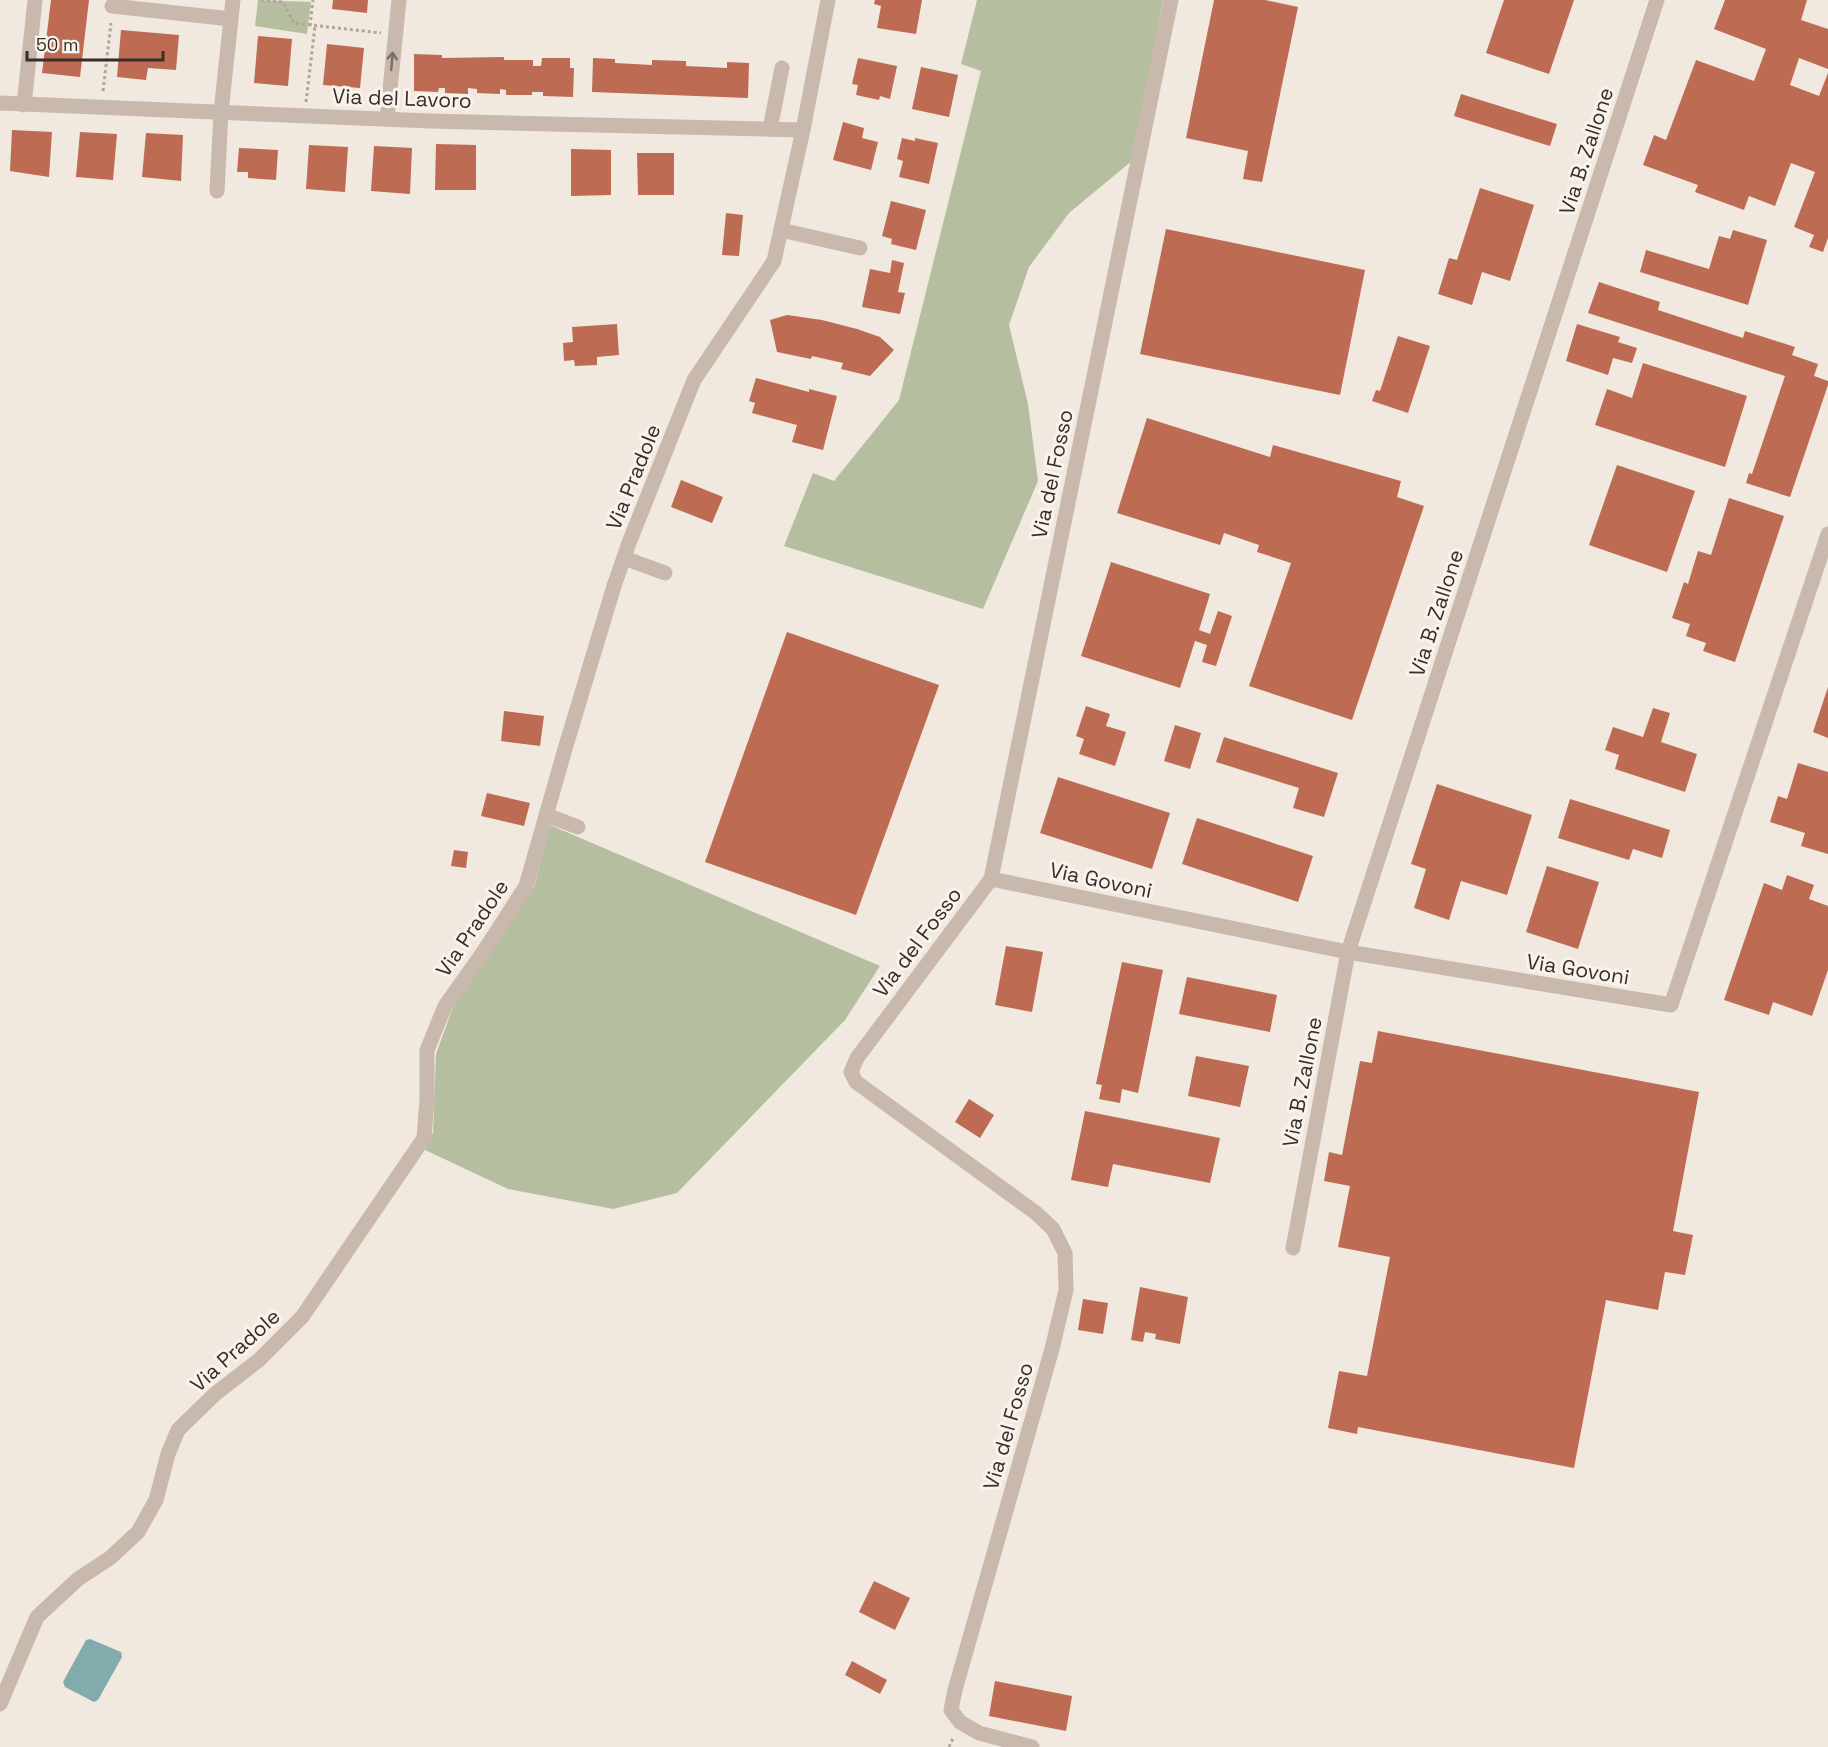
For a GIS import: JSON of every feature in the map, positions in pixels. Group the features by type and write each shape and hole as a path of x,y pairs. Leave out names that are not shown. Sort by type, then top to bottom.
{"street":[{"path":"24,105 35,0"},
{"path":"217,191 221,112 233,0"},
{"path":"387,119 399,0"},
{"name":"Via Pradole","path":"0,1704 37,1617 78,1579 110,1558 138,1532 156,1500 168,1454 178,1430 215,1394 259,1360 302,1317 424,1138 427,1050 445,1006 526,886 624,558 694,380 774,261 803,130 828,0"},
{"name":"Via del Fosso","path":"1032,1747 979,1733 960,1722 951,1710 1054,1339 1066,1290 1065,1253 1053,1229 1036,1213 856,1082 851,1071 857,1058 991,879 1171,0"},
{"name":"Via B. Zallone","path":"1293,1248 1348,952 1657,0"},
{"path":"112,6 231,19"},
{"path":"770,129 782,68"},
{"name":"Via del Lavoro","path":"0,104 387,119 803,130"},
{"path":"781,230 860,248"},
{"name":"Via Govoni","path":"991,879 1348,952 1671,1005 1828,534"},
{"path":"624,558 665,573"},
{"path":"546,815 578,827"}],"path":[{"path":"261,0 283,2 294,23 395,34"},
{"path":"304,116 313,0"},
{"path":"103,93 112,6"}],"green space":[{"path":"258,0 311,2 307,34 255,26"},
{"path":"977,0 1163,0 1133,160 1069,213 1029,267 1009,325 1028,404 1038,481 983,609 784,546 813,473 834,481 899,400 981,71 961,64"},
{"path":"550,825 880,966 845,1020 677,1193 613,1209 508,1189 425,1150 433,1132 436,1054 453,1007 534,887"}],"water":[{"path":"90,1639 121,1652 122,1657 98,1700 94,1702 65,1687 63,1682 86,1640"}],"building":[{"path":"51,0 89,0 80,77 42,73"},
{"path":"333,0 368,0 367,13 332,9"},
{"path":"875,0 922,0 916,34 877,28 881,6 874,4"},
{"path":"1214,0 1265,0 1298,7 1262,182 1243,179 1248,151 1186,138"},
{"path":"1504,0 1574,0 1549,74 1486,53"},
{"path":"1725,0 1807,0 1801,20 1828,29 1828,69 1799,58 1790,85 1819,96 1828,73 1828,238 1823,252 1809,247 1814,235 1794,227 1815,172 1791,163 1775,206 1749,196 1744,210 1695,192 1698,185 1643,165 1654,135 1666,140 1696,60 1754,81 1766,49 1714,29"},
{"path":"121,30 179,35 176,70 148,68 146,80 117,77"},
{"path":"258,36 292,39 288,86 254,83"},
{"path":"327,44 364,48 360,88 323,85"},
{"path":"414,54 442,55 442,58 504,57 504,60 533,60 533,66 541,66 542,58 570,58 570,68 574,68 573,97 543,96 543,92 532,92 532,95 506,95 506,90 500,89 500,94 477,93 477,89 468,88 468,94 445,93 445,88 439,88 438,92 414,91"},
{"path":"593,58 615,59 615,63 652,65 652,60 686,61 686,66 727,68 727,62 749,63 748,98 592,92"},
{"path":"858,58 897,66 890,99 880,96 879,100 856,95 858,85 852,84"},
{"path":"921,67 958,75 949,117 912,109"},
{"path":"1461,94 1557,124 1550,146 1454,116"},
{"path":"843,122 864,128 862,138 878,142 871,170 833,160"},
{"path":"12,130 52,132 49,177 10,171"},
{"path":"80,132 117,134 113,180 76,177"},
{"path":"146,133 183,135 181,181 142,177"},
{"path":"902,138 938,143 929,184 899,177 903,161 897,159"},
{"path":"436,144 476,145 476,190 435,190"},
{"path":"309,145 348,147 345,192 306,189"},
{"path":"374,146 412,148 410,194 371,191"},
{"path":"239,148 278,150 276,180 248,178 248,172 237,172"},
{"path":"571,149 611,150 611,195 571,196"},
{"path":"637,153 674,153 674,195 638,195"},
{"path":"1480,188 1534,205 1510,281 1482,272 1472,305 1438,294 1449,258 1457,260"},
{"path":"891,201 926,210 916,250 891,244 892,239 882,236"},
{"path":"726,213 743,215 739,256 722,255"},
{"path":"1166,229 1365,270 1340,395 1140,354"},
{"path":"1733,230 1767,240 1748,305 1640,272 1646,250 1709,269 1719,236 1730,239"},
{"path":"892,260 904,263 898,292 905,293 900,314 862,307 870,269 890,273"},
{"path":"1599,282 1660,302 1658,310 1743,338 1745,331 1795,347 1792,355 1818,364 1814,376 1828,381 1828,385 1790,497 1746,483 1749,473 1752,474 1785,376 1588,313"},
{"path":"787,315 822,320 857,329 880,337 894,350 870,376 841,369 843,363 812,356 811,359 777,352 770,320"},
{"path":"617,324 619,355 597,357 597,365 575,366 574,360 564,361 563,343 573,342 572,327"},
{"path":"1577,324 1620,337 1618,342 1637,348 1632,363 1613,358 1608,375 1566,361"},
{"path":"1398,336 1430,346 1408,413 1372,401 1376,390 1380,391"},
{"path":"1643,363 1747,396 1725,467 1595,425 1607,389 1632,398"},
{"path":"756,378 809,392 809,389 837,396 823,450 792,442 797,425 752,413 755,403 749,401"},
{"path":"1147,418 1270,457 1273,445 1401,481 1397,497 1424,506 1352,720 1249,686 1291,563 1257,552 1259,545 1224,533 1220,545 1117,513"},
{"path":"1617,465 1695,491 1667,572 1589,545"},
{"path":"681,480 723,497 712,523 671,507"},
{"path":"1729,498 1784,516 1735,662 1703,651 1706,643 1686,636 1690,624 1672,618 1684,582 1688,584 1698,551 1711,555"},
{"path":"1111,562 1210,594 1199,630 1210,634 1218,611 1232,616 1216,666 1202,662 1207,645 1195,641 1180,688 1081,656"},
{"path":"787,632 939,685 856,915 705,862"},
{"path":"1828,687 1828,738 1813,732"},
{"path":"1086,706 1110,714 1106,726 1126,732 1115,766 1079,754 1084,739 1076,736"},
{"path":"1653,708 1670,713 1661,742 1697,754 1685,792 1615,769 1619,755 1605,750 1613,727 1643,737"},
{"path":"504,711 544,716 540,746 501,741"},
{"path":"1175,725 1201,733 1190,769 1164,761"},
{"path":"1224,737 1338,773 1324,817 1293,808 1299,788 1216,762"},
{"path":"1798,763 1828,772 1828,854 1801,846 1805,833 1770,822 1778,796 1787,799"},
{"path":"1058,777 1170,813 1152,869 1040,833"},
{"path":"1437,784 1532,815 1507,895 1461,881 1449,920 1414,908 1426,869 1411,864"},
{"path":"487,793 530,803 524,826 481,816"},
{"path":"1570,799 1670,830 1662,858 1633,849 1629,860 1558,838"},
{"path":"1197,818 1313,856 1298,902 1182,864"},
{"path":"454,850 468,852 466,868 451,866"},
{"path":"1547,866 1599,882 1578,949 1526,932"},
{"path":"1787,875 1814,885 1809,899 1828,906 1828,970 1812,1016 1773,1002 1769,1015 1724,1000 1764,883 1782,890"},
{"path":"1006,946 1043,952 1032,1012 995,1005"},
{"path":"1122,962 1163,970 1138,1093 1122,1089 1120,1103 1099,1099 1102,1085 1096,1084"},
{"path":"1187,977 1277,995 1270,1032 1179,1014"},
{"path":"1378,1031 1699,1092 1673,1231 1693,1235 1685,1275 1665,1272 1658,1310 1606,1300 1574,1468 1358,1427 1357,1434 1328,1428 1339,1371 1367,1376 1390,1257 1338,1247 1350,1186 1324,1181 1329,1152 1342,1155 1360,1061 1372,1063"},
{"path":"1196,1056 1249,1066 1240,1107 1188,1096"},
{"path":"969,1099 994,1115 980,1138 955,1122"},
{"path":"1085,1111 1220,1138 1210,1183 1113,1164 1108,1187 1071,1180"},
{"path":"1140,1287 1188,1297 1180,1344 1155,1339 1156,1334 1145,1332 1143,1342 1131,1340"},
{"path":"1083,1299 1108,1303 1103,1334 1078,1330"},
{"path":"874,1581 910,1598 895,1630 859,1612"},
{"path":"852,1661 887,1680 880,1694 845,1675"},
{"path":"995,1681 1072,1696 1066,1731 989,1716"}]}
